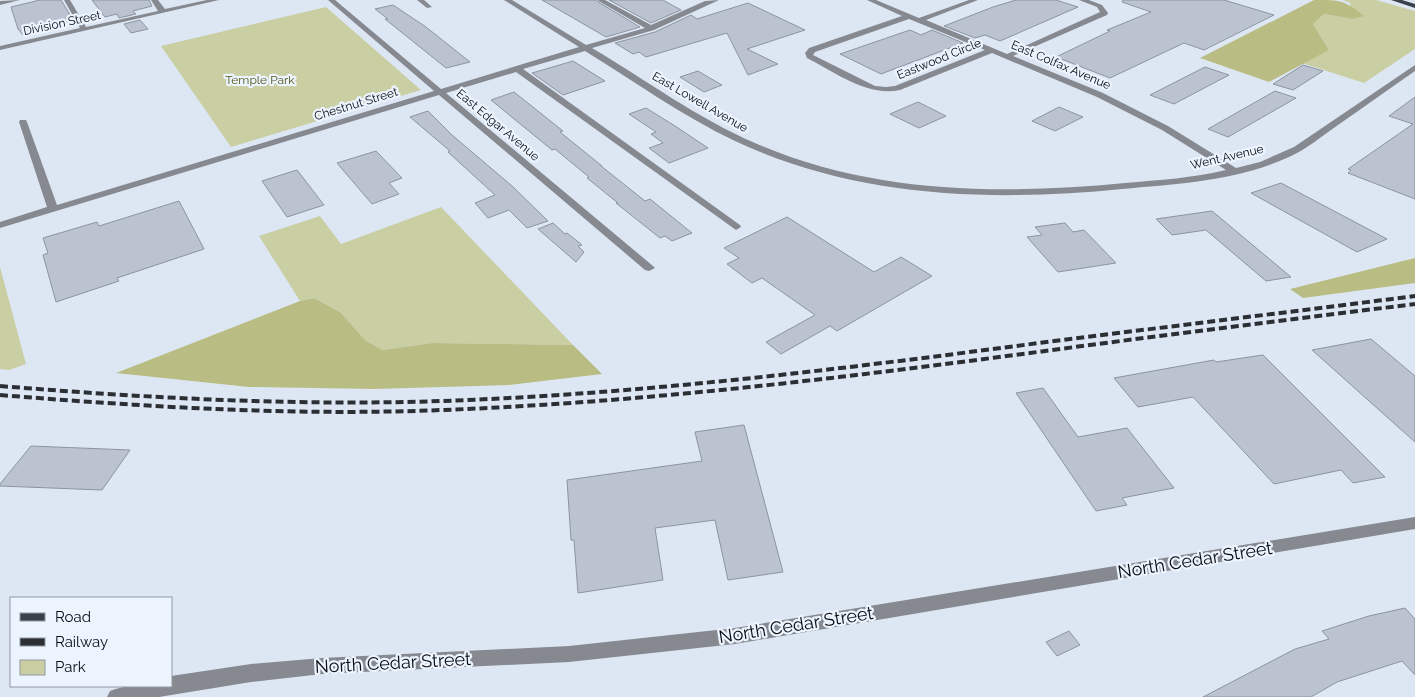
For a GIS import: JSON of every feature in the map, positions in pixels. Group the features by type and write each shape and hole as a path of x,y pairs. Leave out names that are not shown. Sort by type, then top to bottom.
{"main road":[{"path":"1394,0 1415,6"}],"street":[{"path":"0,3 17,0"},
{"path":"67,0 84,29"},
{"path":"154,0 163,12"},
{"name":"Division Street","path":"0,48 216,0"},
{"name":"East Edgar Avenue","path":"332,0 650,268"},
{"path":"420,0 429,7"},
{"name":"East Lowell Avenue","path":"507,0 725,133 778,156 815,168 882,183 987,194 1048,193"},
{"path":"600,0 651,28"},
{"path":"688,0 699,6"},
{"name":"Chestnut Street","path":"0,225 651,28 716,0"},
{"name":"East Colfax Avenue","path":"870,0 1100,95 1139,114 1234,171"},
{"path":"920,20 975,0"},
{"path":"1008,56 1104,13 1100,6 1082,0"},
{"name":"Eastwood Circle","path":"909,16 805,53 873,88 886,92 993,50"},
{"name":"Went Avenue","path":"1048,193 1184,180 1260,165 1298,148 1415,67"},
{"path":"516,68 736,227"},
{"path":"23,122 53,209"},
{"name":"North Cedar Street","path":"172,686 251,673 322,666 569,654 735,636 1415,523"},
{"name":"North Cedar Street","path":"116,697 166,687"}],"green space":[{"path":"1314,0 1342,2 1364,16 1352,19 1324,14 1313,24 1329,50 1269,82 1200,58"},
{"path":"1343,0 1376,0 1415,11 1415,49 1364,83 1302,63 1329,50 1313,24 1324,14 1352,19 1350,3"},
{"name":"Temple Park","path":"326,7 421,90 231,147 161,46"},
{"path":"441,207 573,345 432,343 383,350 366,341 340,312 314,298 300,301 259,236 320,216 341,244"},
{"path":"1415,258 1415,283 1303,298 1290,289"},
{"path":"0,267 26,364 9,370 0,369"},
{"path":"314,298 340,312 366,341 383,350 432,343 573,345 602,374 509,385 375,389 249,387 116,373 300,301"}],"building":[{"path":"40,0 61,0 75,23 23,35 18,29 11,7"},
{"path":"92,0 149,0 152,6 133,11 136,14 119,18 117,14 105,17"},
{"path":"542,0 595,0 640,27 606,37"},
{"path":"609,0 663,0 681,10 651,23"},
{"path":"1016,0 1056,0 1078,7 1000,41 985,35 975,38 944,26 993,7"},
{"path":"1123,0 1224,0 1274,15 1204,50 1184,43 1110,78 1056,57 1110,31 1107,30 1151,12 1122,2"},
{"path":"748,3 805,30 747,49 778,64 748,75 727,33 646,57 639,52 633,54 615,43 655,32 691,15 697,19"},
{"path":"393,5 426,27 470,62 446,68 375,9"},
{"path":"140,20 148,29 131,33 124,24"},
{"path":"910,30 921,35 932,30 963,43 881,74 840,54"},
{"path":"573,61 605,81 563,95 532,73"},
{"path":"1303,65 1323,71 1293,90 1273,84"},
{"path":"1205,67 1229,75 1174,104 1150,95"},
{"path":"698,71 722,85 704,92 680,77"},
{"path":"1275,91 1296,98 1228,137 1208,129"},
{"path":"514,92 645,201 650,199 692,233 672,241 665,236 660,238 616,203 618,203 555,149 552,150 491,100"},
{"path":"1415,97 1415,199 1348,173 1351,170 1348,169 1413,124 1389,116"},
{"path":"918,102 946,116 919,128 890,114"},
{"path":"1059,107 1083,117 1055,131 1032,121"},
{"path":"646,108 708,148 669,163 649,148 663,143 651,134 656,132 629,114"},
{"path":"428,111 548,221 527,228 509,210 488,218 475,203 495,195 448,152 450,151 410,117"},
{"path":"376,151 402,178 389,183 399,194 372,204 337,163"},
{"path":"297,170 324,205 287,217 262,181"},
{"path":"1281,183 1387,239 1357,252 1251,193"},
{"path":"179,201 204,249 117,278 119,281 56,302 43,255 48,253 43,238 97,222 99,226"},
{"path":"1212,211 1291,277 1266,281 1206,230 1172,235 1156,219"},
{"path":"787,217 874,272 901,257 932,276 837,331 830,326 781,354 766,342 815,315 762,278 752,283 727,264 739,258 724,248"},
{"path":"553,223 565,234 567,233 582,245 578,246 584,252 576,262 538,229"},
{"path":"1065,223 1073,232 1084,230 1116,263 1058,272 1027,237 1042,235 1035,227"},
{"path":"1371,339 1415,376 1415,442 1312,350"},
{"path":"1263,355 1385,477 1353,483 1341,470 1274,484 1193,397 1138,407 1114,378 1214,360 1216,362"},
{"path":"1043,388 1078,437 1127,428 1174,488 1122,498 1127,505 1096,511 1016,393"},
{"path":"744,425 783,572 728,580 715,520 655,528 663,580 578,593 574,540 571,540 567,480 702,461 695,432"},
{"path":"31,446 130,450 102,490 0,486"},
{"path":"1405,608 1415,619 1415,675 1402,661 1337,682 1311,697 1203,697 1295,649 1329,639 1322,631 1369,616"},
{"path":"1069,631 1080,645 1057,656 1046,642"}],"railway":[{"path":"0,386 110,394 276,402 387,402 517,398 592,393 816,371 1415,296"},
{"path":"0,395 166,407 332,412 442,410 601,401 917,368 1415,304"}]}
